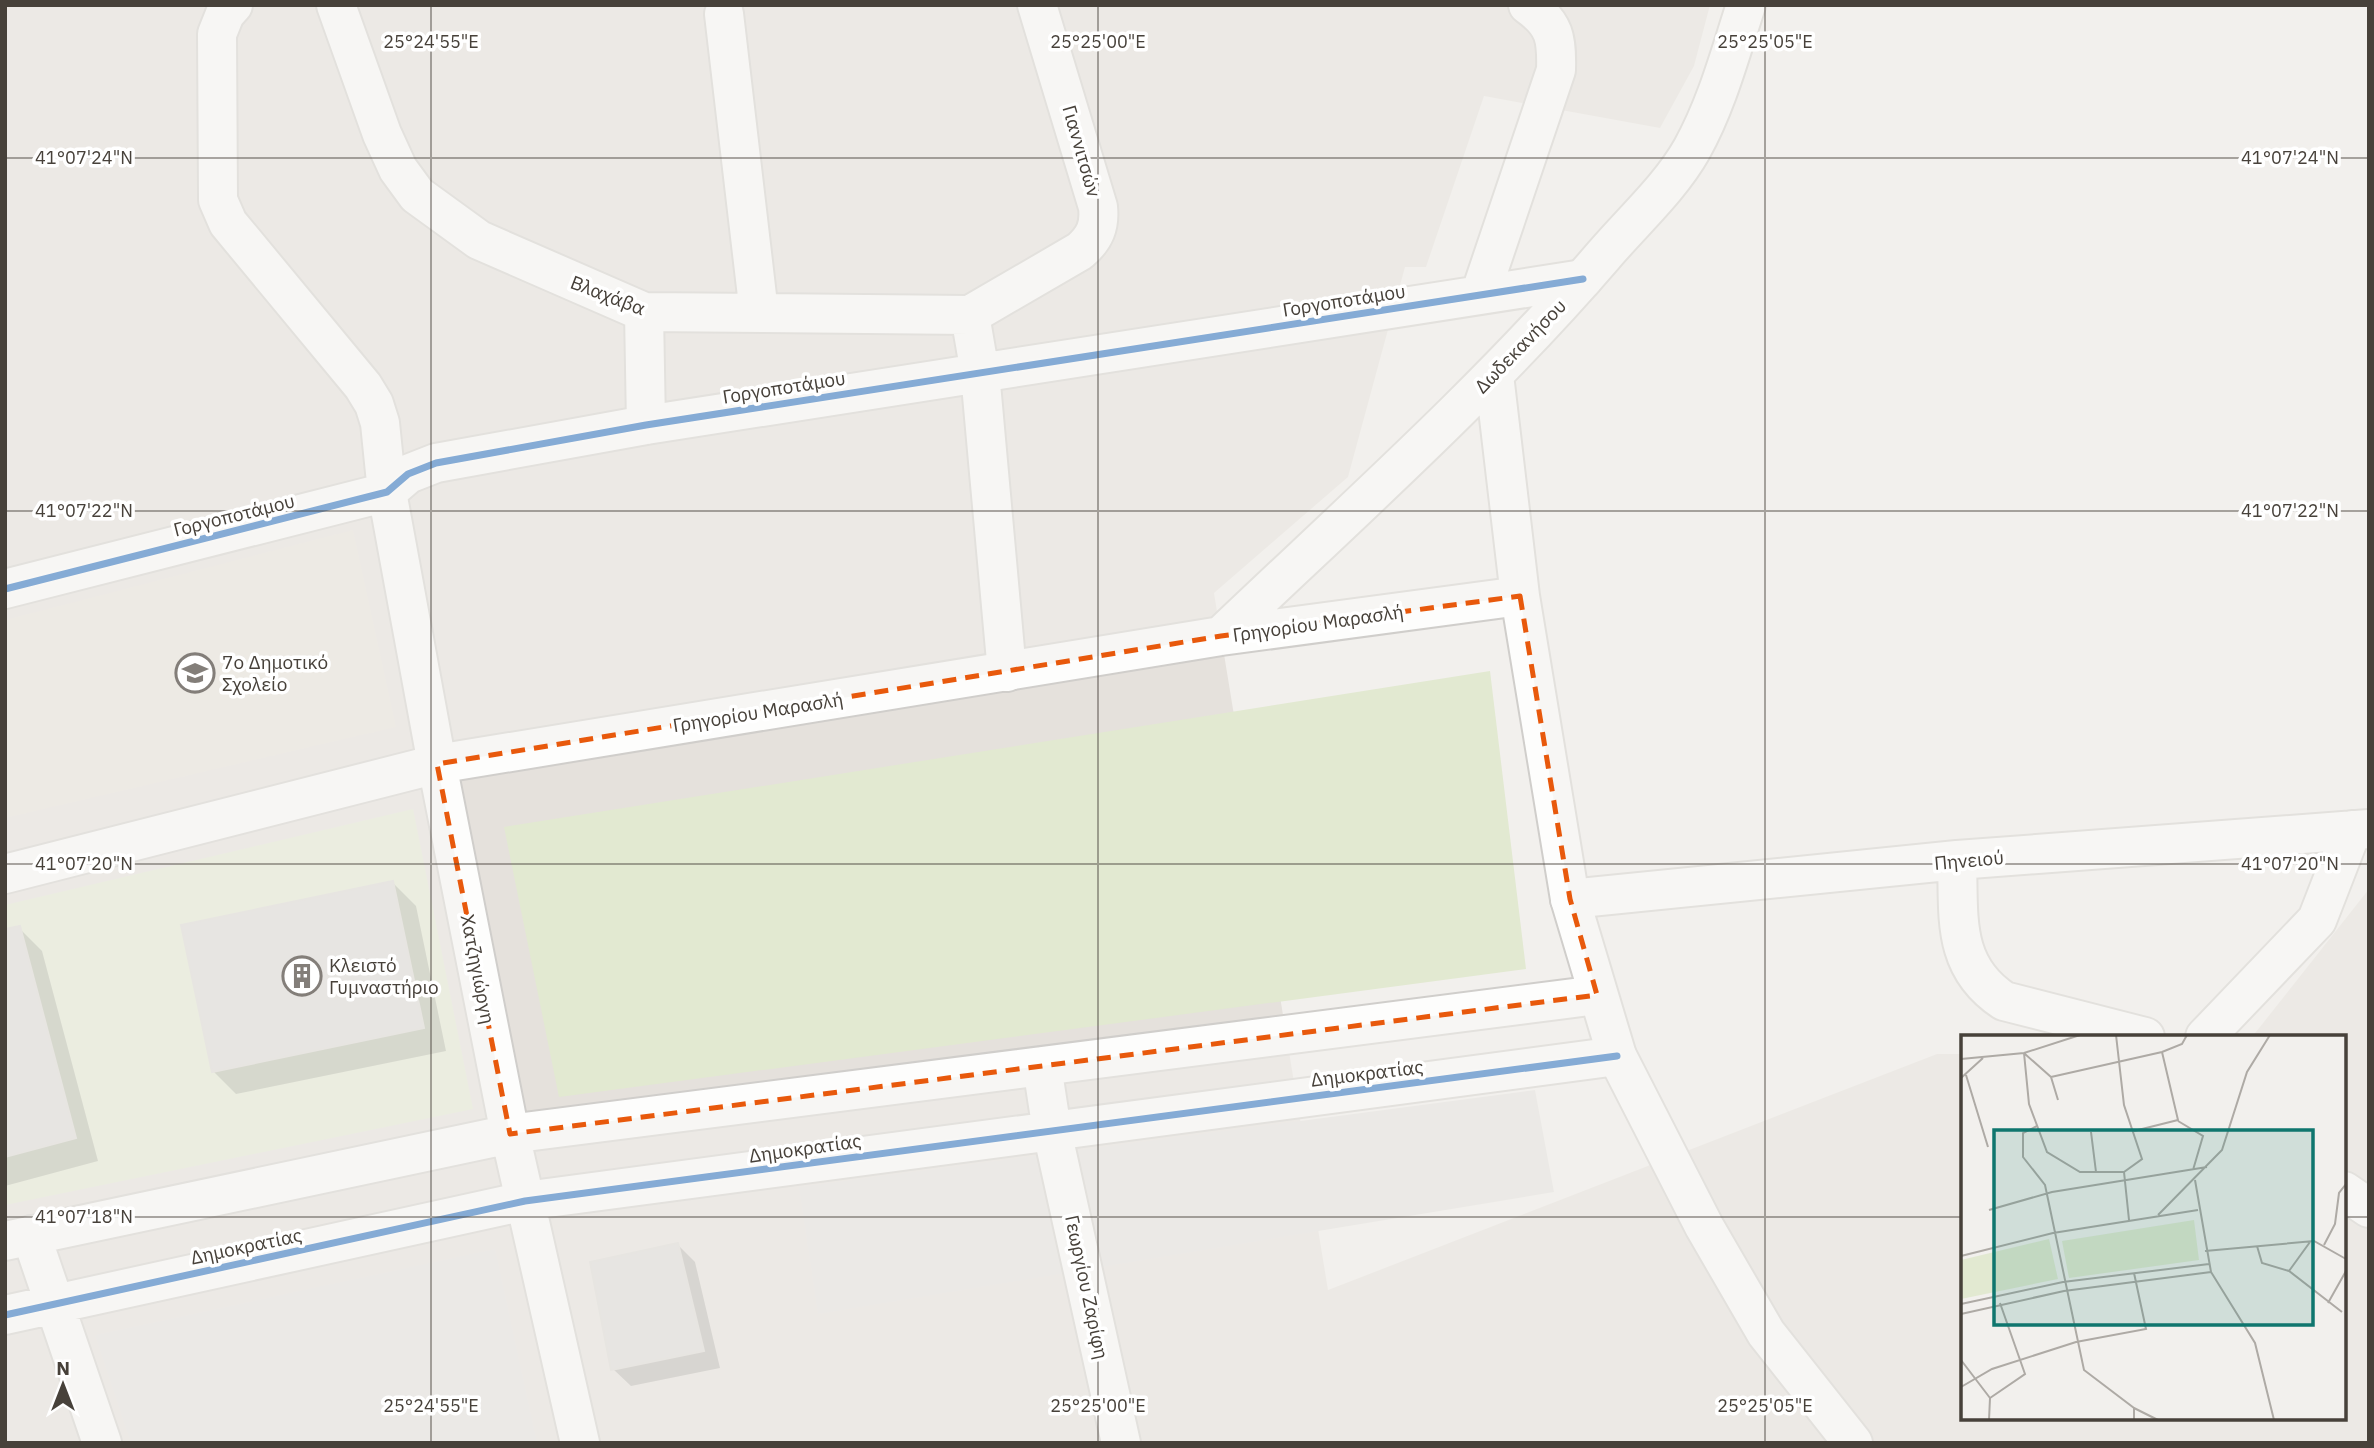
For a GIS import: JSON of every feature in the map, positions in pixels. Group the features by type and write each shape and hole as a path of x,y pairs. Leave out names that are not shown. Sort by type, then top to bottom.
{"street":[{"name":"Χατζηγιώργη","path":"233,5 225,14 217,34 218,200 236,233 374,404 382,433 387,492 437,764 510,1134 580,1443"},
{"name":"Βλαχάβα","path":"336,5 382,134 398,169 417,195 479,240 643,312 970,315"},
{"path":"1480,295 1556,70 1556,45 1547,18 1528,5"},
{"name":"Δωδεκανήσου","path":"1221,636 1494,375 1583,279 1691,150 1718,93 1746,5"},
{"name":"Γιαννιτσών","path":"970,315 1080,251 1090,243 1099,219 1047,7"},
{"path":"724,14 759,313"},
{"name":"Γοργοποτάμου","path":"5,589 387,492 408,474 436,463 646,425 1583,279"},
{"path":"643,312 646,425"},
{"path":"970,315 980,373 1007,672"},
{"path":"1494,375 1520,596 1570,899 1617,1056 1704,1226 1766,1333 1853,1443"},
{"name":"Γρηγορίου Μαρασλή","path":"5,874 437,764 1221,636 1520,596"},
{"path":"2207,1035 2317,920 2360,830"},
{"name":"Πηνειού","path":"1570,899 1957,860 2360,830"},
{"path":"1957,860 1962,948 1978,979 1990,992 2004,1001 2137,1035"},
{"path":"102,1443 54,1304 18,1238 510,1134 1597,995"},
{"name":"Δημοκρατίας","path":"5,1315 525,1201 1617,1056"},
{"name":"Γεωργίου Ζαρίφη","path":"1042,1066 1052,1131 1121,1443"},
{"path":"2346,1192 2369,1208"}],"highlighted area":[{"path":"1520,596 1570,899 1597,995 510,1134 437,764 1221,636"}],"shaded area":[{"path":"5,5 1710,5 1694,66 1660,128 1484,96 1426,267 1405,267 1348,477 1214,593 1328,1290 1937,1054 1961,1054 1961,1420 2346,1420 2346,1035 2254,1035 2369,889 2369,1443 5,1443"},
{"name":"7ο Δημοτικό Σχολείο","path":"353,530 396,727 5,818 5,620"},
{"path":"1535,1090 1554,1192 818,1314 799,1187"},
{"path":"495,1249 537,1443 131,1443 95,1335"}],"green space":[{"path":"1490,671 1526,969 559,1097 504,827"},
{"path":"413,809 473,1109 5,1205 5,905"}],"building":[{"name":"Κλειστό Γυμναστήριο","path":"393,881 424,1028 212,1072 181,925"},
{"path":"20,926 76,1138 5,1157 5,929"},
{"path":"678,1243 704,1351 611,1370 590,1262"}],"cycle path":[{"path":"5,589 387,492 408,474 436,463 646,425 1583,279"},
{"path":"5,1315 525,1201 1617,1056"}],"place":[{"name":"7ο Δημοτικό Σχολείο","path":"195,673"},
{"name":"Κλειστό Γυμναστήριο","path":"302,976"}]}
